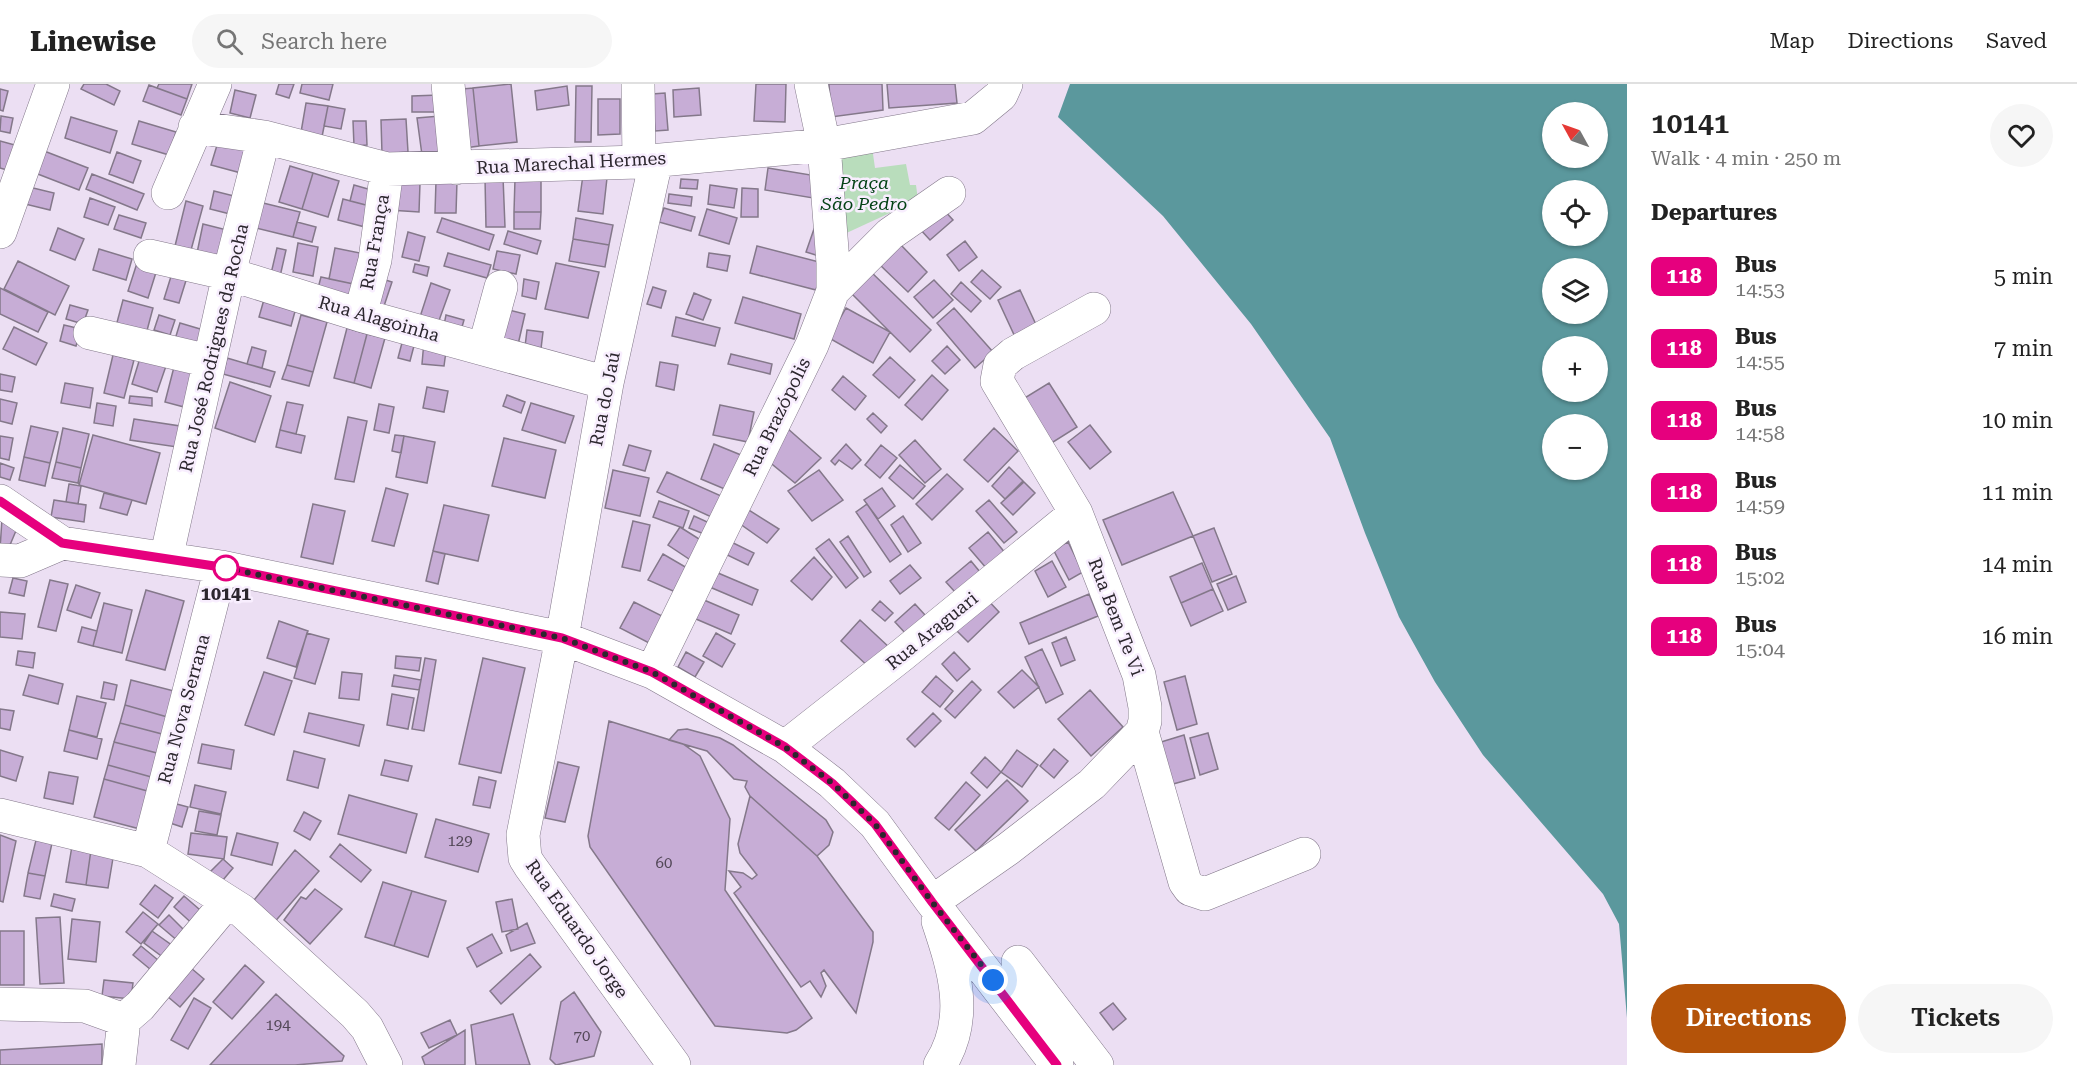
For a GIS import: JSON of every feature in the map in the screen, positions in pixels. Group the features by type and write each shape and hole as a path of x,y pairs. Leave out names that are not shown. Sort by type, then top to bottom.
{"street":[{"path":"0,232 53,84"},
{"path":"168,193 215,84"},
{"path":"448,84 456,168"},
{"name":"Rua do Jaú","path":"562,638 647,162 638,84"},
{"name":"Rua Brazópolis","path":"652,672 812,345 833,291 833,250 824,145 812,84"},
{"name":"Rua Marechal Hermes","path":"195,127 264,137 387,169 647,162 824,145 973,118 1001,95 1006,84"},
{"name":"Rua José Rodrigues da Rocha","path":"166,560 229,274 264,137"},
{"name":"Rua França","path":"360,315 375,261 387,169"},
{"path":"833,291 890,234 949,193"},
{"name":"Rua Alagoinha","path":"150,256 229,274 360,315 607,384"},
{"path":"484,349 501,286"},
{"name":"Rua Bem Te Vi","path":"1094,309 1013,354 1000,365 997,372 1002,389 1076,513 1139,675 1145,707 1142,732"},
{"path":"90,333 209,361"},
{"path":"0,501 62,543 221,567 562,638 652,672 785,747 832,783 875,824 1057,1065"},
{"name":"Rua Araguari","path":"785,747 902,656 1076,513"},
{"path":"1,561 20,561 37,556 62,543"},
{"name":"Rua Nova Serrana","path":"147,851 221,567"},
{"name":"Rua Eduardo Jorge","path":"562,638 525,818 523,835 525,858 674,1065"},
{"path":"1142,732 1185,882 1190,888 1205,894 1304,854"},
{"path":"932,902 1008,849 1092,784 1142,732"},
{"path":"0,815 147,851 241,910 355,1014 367,1029 386,1065"},
{"path":"119,1065 124,1020 140,1006 227,902"},
{"path":"932,902 950,957 959,1001 953,1037 940,1065"},
{"path":"1018,962 1096,1065"},
{"path":"0,1004 85,1006 124,1020"}],"green space":[{"name":"Praça São Pedro","path":"872,147 875,168 906,164 910,185 916,185 918,200 840,236 831,153"}],"shaded area":[{"path":"1070,84 1627,84 1627,1018 1619,924 1603,894 1483,755 1435,682 1399,617 1330,438 1251,324 1163,216 1058,117"}],"building":[{"path":"84,84 106,84 120,91 114,105 81,89"},
{"path":"159,84 192,84 187,99 157,88"},
{"path":"279,84 294,84 289,98 276,94"},
{"path":"302,84 333,84 329,100 300,93"},
{"path":"511,84 517,142 479,146 473,88"},
{"path":"756,84 786,84 785,122 754,121"},
{"path":"829,84 882,84 883,110 831,117"},
{"path":"887,84 955,84 957,103 889,108"},
{"path":"149,85 187,99 181,115 143,101"},
{"path":"567,86 569,105 537,110 535,91"},
{"path":"576,86 592,86 591,142 575,142"},
{"path":"473,88 479,146 457,149 451,90"},
{"path":"699,88 701,115 674,117 673,90"},
{"path":"0,89 8,91 3,111 0,110"},
{"path":"235,90 256,95 250,118 230,113"},
{"path":"665,93 668,130 655,131 652,94"},
{"path":"439,95 439,112 412,112 412,96"},
{"path":"598,99 620,99 620,134 598,135"},
{"path":"306,103 328,106 321,142 300,138"},
{"path":"328,106 345,109 341,129 324,126"},
{"path":"1,116 13,118 10,133 0,131"},
{"path":"440,116 444,152 422,155 417,118"},
{"path":"71,117 117,131 110,153 65,138"},
{"path":"406,119 408,152 382,154 381,120"},
{"path":"139,121 176,132 169,155 132,144"},
{"path":"353,121 366,121 367,145 354,146"},
{"path":"0,141 22,147 14,172 0,168"},
{"path":"218,142 247,151 241,173 211,165"},
{"path":"39,149 88,168 79,190 30,171"},
{"path":"117,152 141,161 133,183 109,174"},
{"path":"290,166 313,173 302,209 279,202"},
{"path":"768,168 823,177 819,199 765,190"},
{"path":"313,173 339,181 328,217 302,209"},
{"path":"92,174 144,194 137,210 86,189"},
{"path":"583,175 607,178 603,214 578,211"},
{"path":"503,177 505,227 486,227 485,178"},
{"path":"515,179 541,179 541,212 514,212"},
{"path":"681,179 698,180 697,189 680,188"},
{"path":"391,181 420,183 419,212 389,210"},
{"path":"436,181 457,181 456,213 435,213"},
{"path":"354,185 375,191 370,206 350,201"},
{"path":"710,185 737,189 734,208 708,204"},
{"path":"29,187 54,193 50,210 25,204"},
{"path":"742,188 758,189 758,217 741,217"},
{"path":"214,191 242,198 238,216 210,209"},
{"path":"669,194 692,197 691,206 668,203"},
{"path":"90,198 115,207 108,225 84,217"},
{"path":"343,199 370,206 365,227 338,220"},
{"path":"186,201 203,206 191,250 175,246"},
{"path":"255,201 300,212 293,237 248,226"},
{"path":"664,208 695,217 691,231 659,222"},
{"path":"942,208 953,220 930,240 919,228"},
{"path":"707,209 737,218 729,244 699,235"},
{"path":"514,212 541,212 540,229 514,229"},
{"path":"119,215 146,223 141,238 114,229"},
{"path":"442,218 494,235 489,250 437,232"},
{"path":"576,218 613,225 609,245 573,239"},
{"path":"297,222 316,227 312,242 293,237"},
{"path":"203,224 227,230 221,259 197,253"},
{"path":"58,228 84,239 75,260 50,250"},
{"path":"814,229 826,233 819,256 806,252"},
{"path":"508,231 541,241 537,254 504,244"},
{"path":"408,232 425,237 419,261 402,257"},
{"path":"573,239 609,245 605,267 569,261"},
{"path":"965,241 977,257 959,271 947,255"},
{"path":"298,243 318,247 313,276 293,272"},
{"path":"900,244 927,272 908,292 879,264"},
{"path":"757,246 823,263 816,290 750,273"},
{"path":"277,248 286,250 279,281 270,278"},
{"path":"335,248 360,253 354,284 329,279"},
{"path":"99,249 132,259 126,280 93,270"},
{"path":"497,251 520,255 516,274 493,269"},
{"path":"448,253 491,265 487,278 444,266"},
{"path":"709,253 730,256 727,271 707,267"},
{"path":"138,260 158,266 148,298 128,291"},
{"path":"18,261 69,286 55,315 4,289"},
{"path":"556,263 599,272 588,318 545,309"},
{"path":"415,264 429,267 427,276 413,272"},
{"path":"173,270 188,274 179,303 164,299"},
{"path":"869,270 931,330 910,352 849,291"},
{"path":"982,270 1001,287 990,299 971,282"},
{"path":"321,277 354,284 351,299 317,292"},
{"path":"379,278 392,282 382,312 369,308"},
{"path":"524,279 539,282 536,299 522,296"},
{"path":"934,280 953,300 933,318 914,297"},
{"path":"961,282 981,301 971,312 951,294"},
{"path":"431,283 450,290 437,326 419,320"},
{"path":"653,287 666,291 661,308 647,304"},
{"path":"0,288 48,312 38,332 0,314"},
{"path":"1020,290 1038,329 1016,339 998,300"},
{"path":"694,293 711,300 703,320 686,314"},
{"path":"265,296 297,304 291,326 259,317"},
{"path":"743,297 801,314 794,339 735,323"},
{"path":"123,300 153,308 145,338 115,330"},
{"path":"70,305 88,310 83,324 66,319"},
{"path":"501,308 525,314 517,349 493,344"},
{"path":"846,308 890,332 873,363 829,338"},
{"path":"954,308 993,352 975,368 937,323"},
{"path":"159,315 175,320 170,335 154,330"},
{"path":"301,315 327,322 313,372 287,365"},
{"path":"446,315 464,320 460,334 443,330"},
{"path":"676,317 720,328 715,346 672,336"},
{"path":"180,323 207,331 200,354 173,346"},
{"path":"64,325 81,329 76,346 60,341"},
{"path":"14,327 47,343 36,365 3,349"},
{"path":"347,328 367,334 354,383 334,378"},
{"path":"527,330 543,332 540,357 524,355"},
{"path":"367,334 385,338 371,388 354,383"},
{"path":"403,339 415,342 410,361 398,358"},
{"path":"424,341 447,344 444,366 422,364"},
{"path":"947,346 960,360 945,374 932,361"},
{"path":"252,347 266,351 262,368 247,364"},
{"path":"731,354 772,364 770,374 728,364"},
{"path":"113,355 134,360 124,398 104,393"},
{"path":"890,357 915,380 899,398 873,375"},
{"path":"140,358 166,366 157,392 132,384"},
{"path":"227,358 275,372 270,387 223,374"},
{"path":"660,362 678,365 674,390 656,386"},
{"path":"287,365 313,372 309,386 282,379"},
{"path":"174,367 193,371 184,407 165,402"},
{"path":"0,374 15,377 12,392 0,390"},
{"path":"932,375 948,390 922,420 905,405"},
{"path":"843,376 866,396 855,410 832,390"},
{"path":"230,382 271,396 255,442 215,428"},
{"path":"65,383 93,388 90,408 61,403"},
{"path":"1049,383 1077,427 1050,444 1023,399"},
{"path":"427,387 448,391 444,412 423,408"},
{"path":"507,395 525,402 521,413 503,406"},
{"path":"130,396 152,398 152,406 129,403"},
{"path":"0,399 17,403 12,424 0,421"},
{"path":"287,402 303,405 296,434 280,430"},
{"path":"97,403 116,406 113,426 94,423"},
{"path":"531,403 574,416 565,443 522,430"},
{"path":"379,404 394,407 389,433 374,430"},
{"path":"720,405 754,412 748,442 713,435"},
{"path":"873,413 887,426 881,433 867,419"},
{"path":"348,417 367,421 354,482 335,479"},
{"path":"134,419 180,426 177,447 130,440"},
{"path":"1090,425 1111,452 1090,469 1068,442"},
{"path":"31,426 58,432 50,463 24,457"},
{"path":"63,428 89,434 81,468 56,462"},
{"path":"787,428 821,458 795,483 767,460"},
{"path":"994,428 1018,451 988,482 964,460"},
{"path":"280,430 305,436 301,453 276,447"},
{"path":"93,435 160,453 146,504 79,485"},
{"path":"395,435 404,436 401,453 392,451"},
{"path":"0,436 13,438 9,460 0,458"},
{"path":"404,436 435,442 427,483 396,477"},
{"path":"504,438 556,450 545,498 492,486"},
{"path":"915,440 941,469 925,483 899,455"},
{"path":"714,444 741,455 727,490 701,479"},
{"path":"846,444 861,460 852,469 839,460 835,465 831,461"},
{"path":"629,445 651,451 645,471 623,465"},
{"path":"881,445 897,458 880,478 865,465"},
{"path":"24,457 50,463 45,486 19,480"},
{"path":"56,462 81,468 78,483 52,478"},
{"path":"0,463 14,468 10,480 0,477"},
{"path":"900,465 925,486 913,499 889,478"},
{"path":"1009,467 1023,481 1005,499 992,486"},
{"path":"613,470 649,478 640,516 605,508"},
{"path":"819,470 843,500 812,521 788,491"},
{"path":"667,472 728,499 718,520 657,492"},
{"path":"947,474 963,489 932,520 916,504"},
{"path":"1024,482 1035,493 1013,515 1001,503"},
{"path":"69,484 81,486 78,504 66,502"},
{"path":"386,488 408,494 394,546 372,541"},
{"path":"882,488 895,506 878,519 864,500"},
{"path":"1173,492 1193,536 1122,565 1103,520"},
{"path":"104,493 132,500 127,515 100,508"},
{"path":"54,500 86,505 84,522 51,517"},
{"path":"989,500 1017,532 1004,543 976,511"},
{"path":"659,501 689,511 683,528 653,517"},
{"path":"313,504 345,511 333,564 301,557"},
{"path":"867,504 901,554 890,562 856,512"},
{"path":"444,505 489,515 478,561 433,551"},
{"path":"744,507 779,529 767,543 736,521"},
{"path":"694,516 714,525 709,536 689,528"},
{"path":"903,516 921,543 908,552 891,525"},
{"path":"2,519 18,526 7,552 0,549"},
{"path":"633,521 650,525 640,571 622,567"},
{"path":"680,527 707,544 695,563 668,545"},
{"path":"1214,528 1232,574 1212,582 1193,536"},
{"path":"988,532 1006,554 987,569 969,548"},
{"path":"848,536 871,572 864,577 840,542"},
{"path":"725,539 754,553 748,565 719,551"},
{"path":"829,539 858,578 846,588 816,549"},
{"path":"1068,542 1083,572 1069,580 1053,549"},
{"path":"433,551 445,554 438,584 426,581"},
{"path":"663,554 694,572 680,594 648,580"},
{"path":"814,557 832,577 812,600 791,581"},
{"path":"971,561 980,572 955,592 946,582"},
{"path":"1052,561 1066,587 1048,597 1035,571"},
{"path":"1202,563 1213,589 1181,603 1170,577"},
{"path":"910,565 921,578 900,594 890,581"},
{"path":"711,570 758,590 752,605 705,585"},
{"path":"1236,576 1246,602 1228,610 1217,584"},
{"path":"13,578 27,581 24,596 9,593"},
{"path":"50,580 68,584 56,631 38,627"},
{"path":"76,585 100,593 91,618 67,610"},
{"path":"1213,589 1223,611 1191,626 1181,603"},
{"path":"146,590 184,601 165,670 126,660"},
{"path":"1089,594 1098,616 1029,644 1020,623"},
{"path":"983,595 999,612 968,642 951,625"},
{"path":"697,597 739,615 731,634 689,616"},
{"path":"880,601 893,613 885,621 872,610"},
{"path":"634,602 664,617 651,644 620,628"},
{"path":"104,603 132,610 122,653 93,646"},
{"path":"915,604 925,615 906,634 895,622"},
{"path":"0,612 25,614 22,639 0,637"},
{"path":"860,620 891,649 872,670 841,641"},
{"path":"279,621 308,631 296,667 267,658"},
{"path":"82,627 97,631 93,646 78,642"},
{"path":"307,633 329,639 315,684 294,678"},
{"path":"716,633 735,644 722,667 703,656"},
{"path":"1066,637 1075,660 1061,666 1052,643"},
{"path":"1042,649 1063,694 1046,703 1025,657"},
{"path":"18,651 35,653 33,668 16,665"},
{"path":"686,652 704,662 695,677 678,667"},
{"path":"954,652 970,669 957,681 942,664"},
{"path":"396,656 421,658 419,671 395,668"},
{"path":"425,658 436,660 424,731 412,729"},
{"path":"483,658 525,668 501,773 459,764"},
{"path":"1022,670 1039,687 1014,708 998,692"},
{"path":"264,672 292,681 274,735 245,725"},
{"path":"342,672 362,674 359,700 339,698"},
{"path":"29,675 63,684 58,704 23,695"},
{"path":"394,675 421,680 419,690 392,686"},
{"path":"936,676 953,691 940,707 922,692"},
{"path":"1185,676 1197,724 1177,730 1164,682"},
{"path":"131,680 178,692 171,718 125,705"},
{"path":"972,681 981,690 955,718 945,709"},
{"path":"104,682 117,685 114,700 101,698"},
{"path":"1090,690 1123,727 1091,756 1058,719"},
{"path":"392,694 414,698 408,729 387,725"},
{"path":"77,696 106,703 97,737 69,730"},
{"path":"125,705 171,718 166,735 120,723"},
{"path":"0,709 14,711 10,730 0,728"},
{"path":"309,713 364,725 359,746 304,732"},
{"path":"933,713 941,721 915,747 907,739"},
{"path":"609,721 683,744 700,756 730,819 725,890 812,1018 796,1030 787,1033 715,1026 590,847 588,836"},
{"path":"120,723 166,735 161,754 114,742"},
{"path":"687,729 720,738 733,745 826,820 833,832 829,845 817,856 750,796 745,787 747,781 734,779 707,751 669,740 678,730"},
{"path":"69,730 102,739 97,759 64,751"},
{"path":"1208,733 1218,769 1200,775 1190,738"},
{"path":"1184,735 1195,778 1173,784 1161,742"},
{"path":"114,742 161,754 155,778 108,765"},
{"path":"202,744 234,750 231,769 198,763"},
{"path":"1054,749 1068,761 1054,778 1040,766"},
{"path":"0,750 23,757 16,781 0,776"},
{"path":"1017,750 1038,765 1022,787 1001,772"},
{"path":"294,751 325,759 318,788 287,780"},
{"path":"985,757 1001,772 987,788 971,773"},
{"path":"385,760 412,766 408,781 381,775"},
{"path":"558,762 579,767 565,822 545,818"},
{"path":"108,765 155,778 151,792 104,779"},
{"path":"49,772 78,777 73,804 44,798"},
{"path":"479,777 496,781 490,808 473,805"},
{"path":"104,779 151,792 140,829 94,817"},
{"path":"1007,780 1028,801 976,851 955,830"},
{"path":"966,782 980,795 949,830 935,818"},
{"path":"195,785 226,792 221,814 190,807"},
{"path":"349,795 417,814 406,853 338,834"},
{"path":"750,796 817,856 873,932 873,942 856,1013 824,970 821,973 826,986 821,997 810,981 801,987 734,893 741,887 729,871 743,873 752,879 757,875 740,853 738,844"},
{"path":"173,803 188,807 182,827 167,822"},
{"path":"199,811 221,815 217,835 195,831"},
{"path":"304,812 321,821 310,840 294,831"},
{"path":"436,819 489,834 478,872 425,857"},
{"path":"191,833 227,837 224,859 188,854"},
{"path":"237,833 278,843 272,865 231,855"},
{"path":"0,835 16,841 3,902 0,901"},
{"path":"36,840 52,843 45,876 28,873"},
{"path":"73,840 92,843 86,885 66,882"},
{"path":"92,843 115,846 108,888 86,885"},
{"path":"340,844 371,870 361,882 330,857"},
{"path":"295,850 319,871 272,925 250,905"},
{"path":"223,859 233,868 218,886 206,876"},
{"path":"28,873 45,876 40,899 24,896"},
{"path":"383,882 412,891 394,946 365,937"},
{"path":"155,885 173,898 158,918 140,904"},
{"path":"315,889 342,909 310,944 284,920 301,897 306,899"},
{"path":"412,891 446,901 428,957 394,946"},
{"path":"54,894 75,899 72,911 51,906"},
{"path":"184,896 207,916 196,927 174,907"},
{"path":"512,899 518,929 502,932 496,902"},
{"path":"143,912 158,924 141,944 126,932"},
{"path":"169,915 187,933 179,942 159,925"},
{"path":"60,917 64,983 40,984 36,918"},
{"path":"72,919 100,922 96,962 68,959"},
{"path":"527,923 535,943 511,951 506,935"},
{"path":"0,931 24,931 24,985 0,985"},
{"path":"152,931 173,946 164,958 144,943"},
{"path":"492,934 502,953 477,967 467,948"},
{"path":"141,946 164,965 156,974 133,955"},
{"path":"530,954 541,967 501,1004 490,991"},
{"path":"185,963 204,979 180,1007 161,991"},
{"path":"245,965 264,982 232,1019 213,1002"},
{"path":"104,980 133,983 131,999 102,996"},
{"path":"574,992 601,1032 594,1056 556,1065 550,1059 561,1002"},
{"path":"276,994 344,1056 342,1061 295,1065 210,1065"},
{"path":"194,998 211,1008 188,1049 171,1040"},
{"path":"1113,1003 1126,1019 1113,1030 1100,1013"},
{"path":"513,1014 530,1065 476,1065 471,1025"},
{"path":"450,1020 457,1035 429,1048 421,1033"},
{"path":"465,1030 465,1065 425,1065 422,1057"},
{"path":"102,1044 102,1065 0,1065 0,1050"}],"bus line":[{"name":"118","path":"0,501 62,543 221,567 562,638 652,672 785,747 832,783 875,824 1057,1065"}],"place":[{"name":"10141","path":"226,568"}],"route":[{"path":"226,568 221,567 562,638 652,672 785,747 832,783 875,824 993,980"}]}
